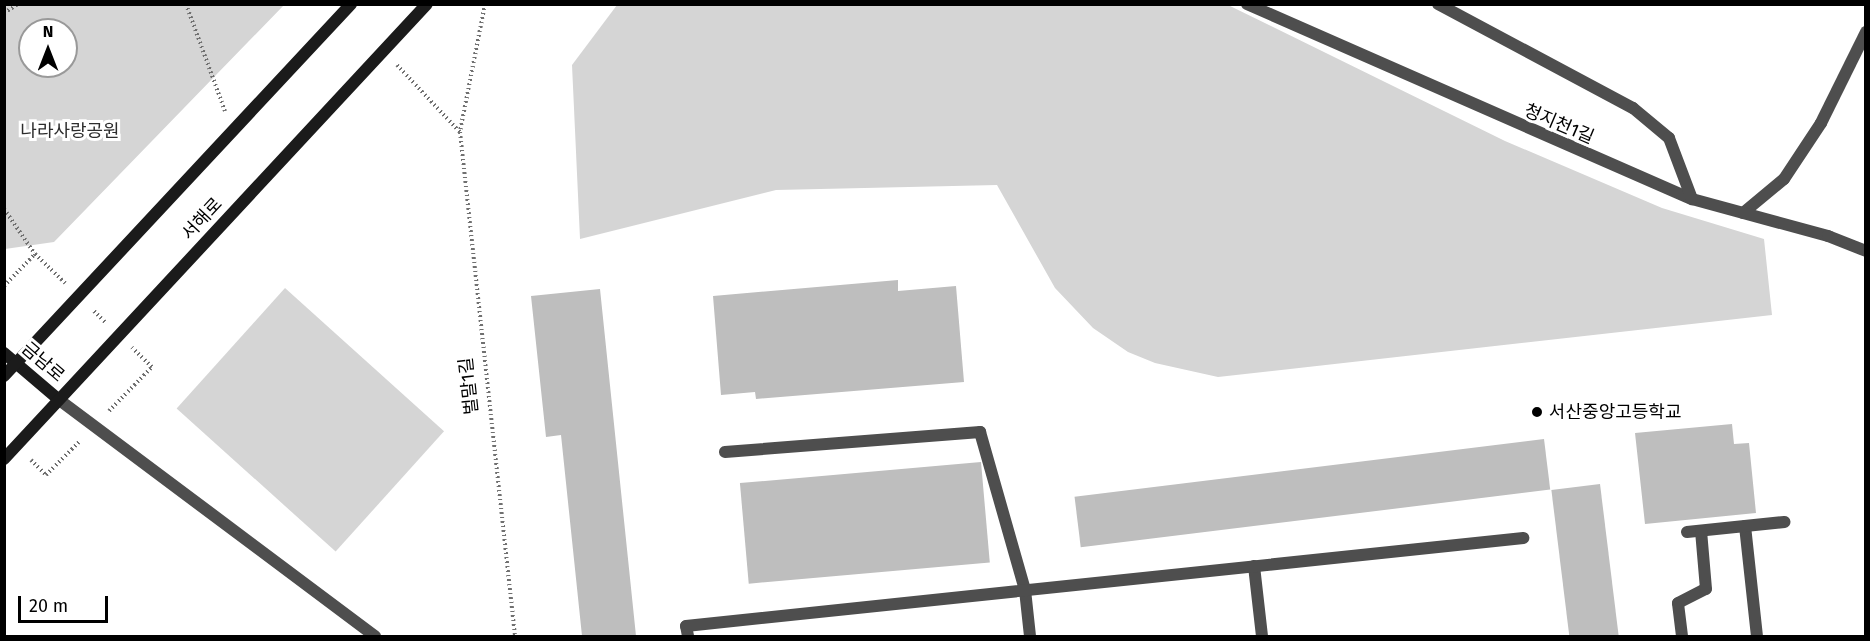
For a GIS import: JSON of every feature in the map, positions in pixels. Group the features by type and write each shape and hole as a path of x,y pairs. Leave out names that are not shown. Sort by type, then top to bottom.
{"main road":[{"name":"서해로","path":"4,376 351,4"},
{"name":"서해로","path":"4,459 427,4"},
{"name":"금남로","path":"4,353 58,399"}],"street":[{"name":"청지천1길","path":"1247,4 1692,199 1866,251"},
{"path":"1438,4 1633,108 1669,138 1692,199"},
{"path":"1743,213 1784,178 1821,123 1866,32"},
{"path":"58,399 375,636"},
{"path":"725,452 980,432 1024,590 1030,636"},
{"path":"1688,532 1784,522"},
{"path":"1745,526 1757,636"},
{"path":"1682,636 1678,603 1706,589 1701,531"},
{"path":"688,636 687,626 1523,538"},
{"path":"1254,566 1262,636"}],"path":[{"path":"4,13 18,4"},
{"path":"186,4 232,131"},
{"name":"벌말1길","path":"485,4 460,132 514,636"},
{"path":"384,51 460,132"},
{"path":"4,209 35,254 4,286"}],"green space":[{"name":"나라사랑공원","path":"4,5 284,5 54,242 5,249"},
{"path":"617,5 1228,5 1505,141 1662,208 1764,239 1772,315 1218,377 1155,363 1128,352 1093,328 1055,288 997,185 776,190 580,239 572,65"},
{"path":"285,288 444,431 336,552 177,408"}],"building":[{"path":"898,280 898,291 956,286 964,382 756,399 755,392 721,395 713,296"},
{"path":"600,289 636,636 582,636 561,435 546,437 531,296"},
{"path":"1732,424 1734,444 1749,443 1756,513 1645,524 1635,433"},
{"path":"1544,439 1550,490 1081,547 1075,497"},
{"path":"981,462 990,563 749,584 740,483"},
{"path":"1600,484 1619,636 1569,636 1551,490"}],"place":[{"name":"서산중앙고등학교","path":"1537,412"}]}
